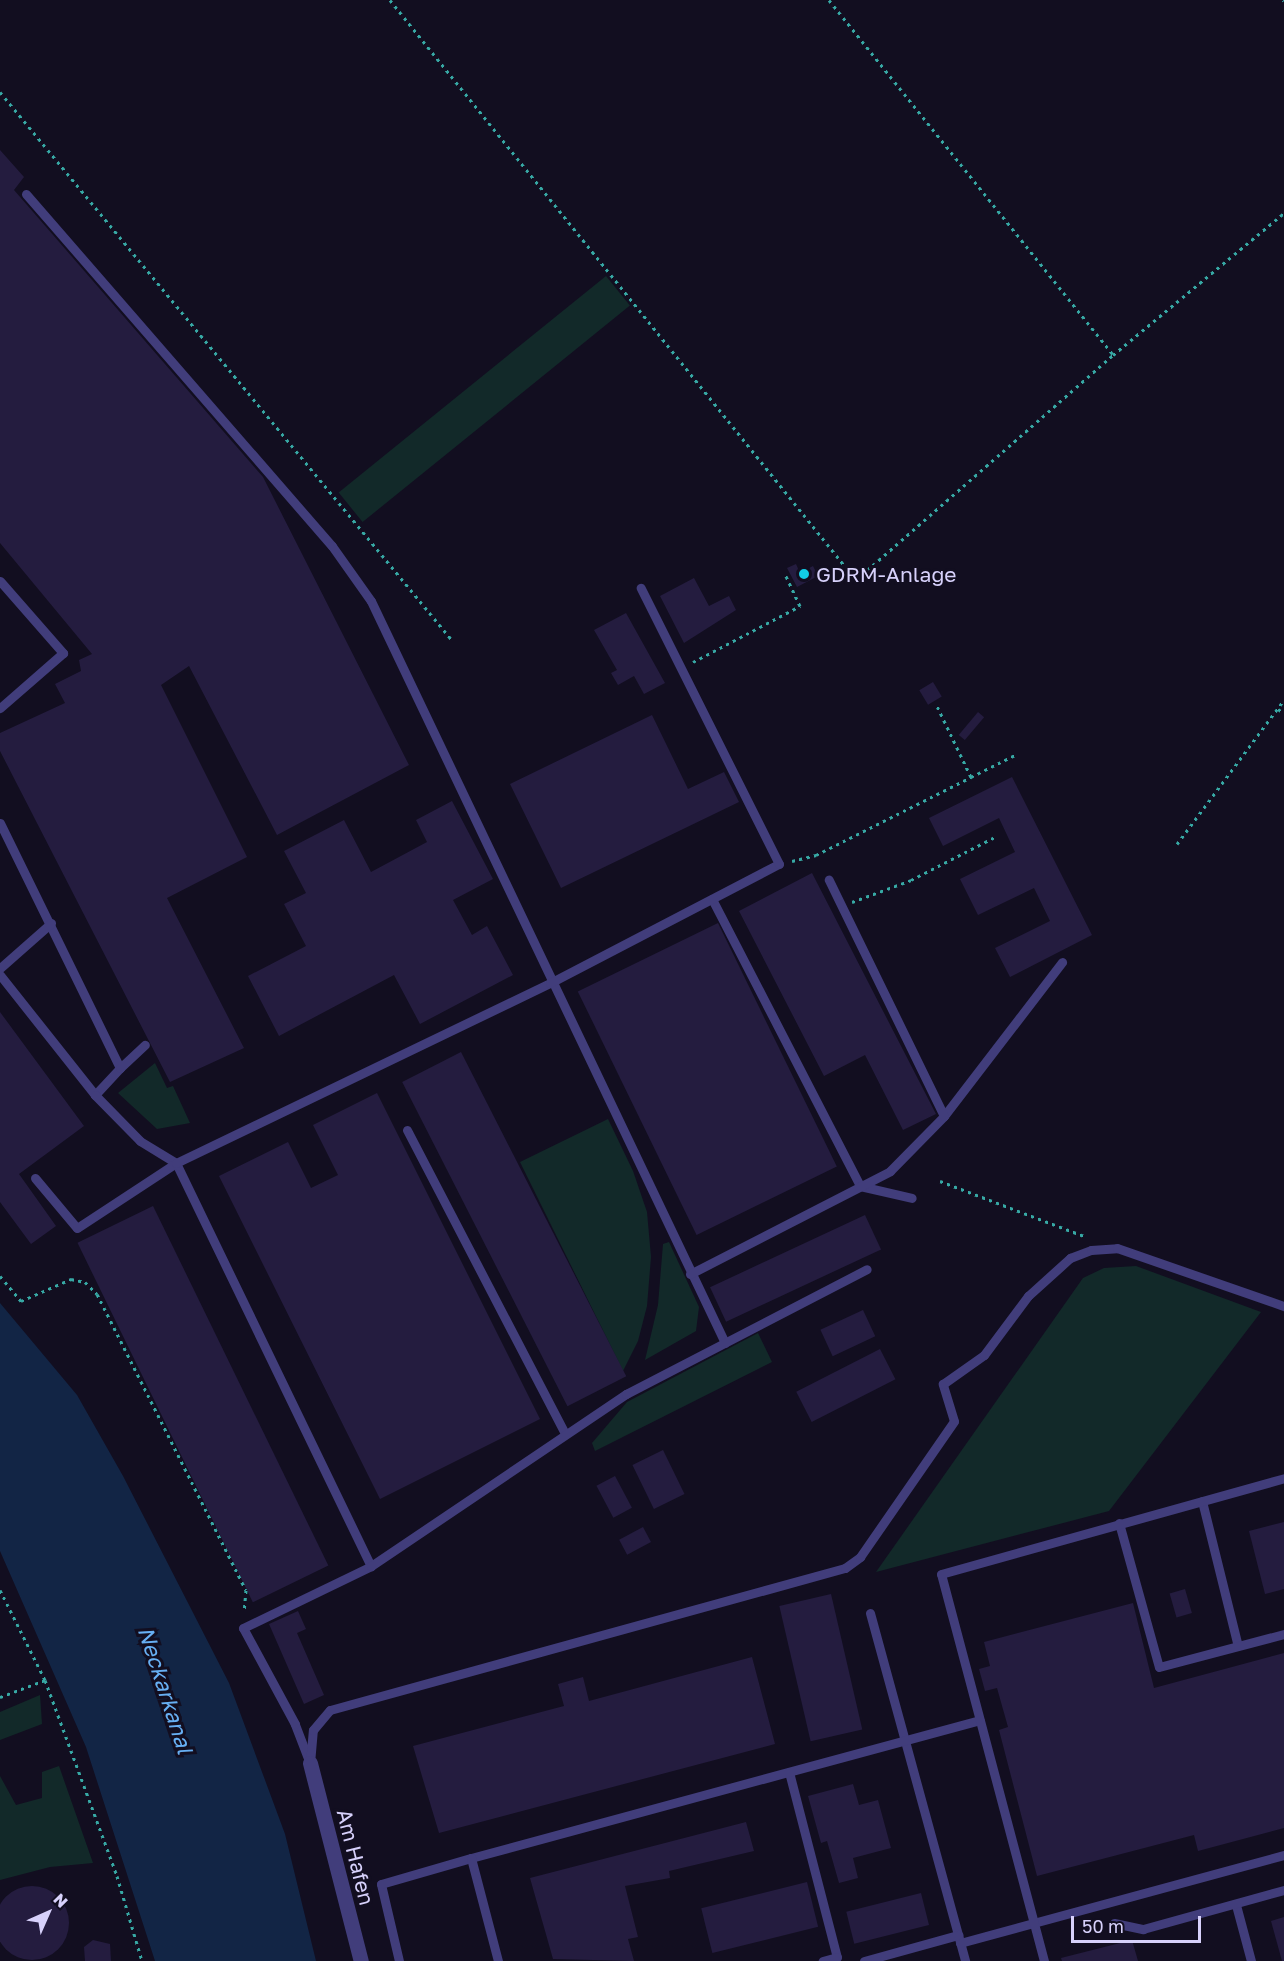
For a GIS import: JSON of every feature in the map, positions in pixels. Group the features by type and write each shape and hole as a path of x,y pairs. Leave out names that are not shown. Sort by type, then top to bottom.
{"street":[{"name":"Am Hafen","path":"310,1763 361,1961"}],"lane":[{"path":"26,194 332,546 371,601 550,983 725,1343"},
{"path":"0,581 63,653 0,708"},
{"path":"35,1178 77,1228 176,1163 550,983 779,864 641,588"},
{"path":"0,823 51,923 120,1068"},
{"path":"829,880 944,1116"},
{"path":"712,899 860,1186 912,1198"},
{"path":"0,968 51,923"},
{"path":"690,1274 890,1171 944,1116 1062,962"},
{"path":"0,975 95,1095 140,1141 176,1163 371,1566"},
{"path":"95,1095 145,1045"},
{"path":"407,1130 565,1434"},
{"path":"1116,1248 1284,1306"},
{"name":"Am Hafen","path":"310,1763 313,1730 330,1710 845,1568 860,1557 954,1421 944,1384 984,1355 1028,1296 1070,1258 1091,1250 1116,1248"},
{"path":"243,1628 371,1566 626,1394 867,1269"},
{"path":"1044,1961 942,1574 1284,1478"},
{"path":"1202,1501 1238,1646"},
{"path":"1119,1523 1159,1667 1284,1634"},
{"path":"870,1613 965,1961"},
{"name":"Am Hafen","path":"243,1628 295,1724 310,1763"},
{"path":"399,1961 381,1884 980,1720"},
{"path":"789,1772 841,1959 823,1961"},
{"path":"864,1961 1034,1924 1284,1855"},
{"path":"471,1858 498,1961"},
{"path":"1114,1923 1143,1929 1284,1890"},
{"path":"1236,1905 1251,1961"}],"path":[{"path":"390,0 856,580 1113,355 1284,213"},
{"path":"829,0 1113,355"},
{"path":"0,92 451,639"},
{"path":"680,668 800,606 785,574"},
{"path":"1177,844 1284,700"},
{"path":"936,704 972,777"},
{"path":"1278,709 1284,713"},
{"path":"779,864 816,855 1015,755"},
{"path":"841,905 911,880 995,837"},
{"path":"940,1181 1116,1248"},
{"path":"0,1276 21,1301 71,1279 85,1282 97,1294 246,1590 243,1628"},
{"path":"0,1590 45,1680 117,1876 142,1961"},
{"path":"0,1697 45,1680"}],"green space":[{"path":"606,276 630,306 363,522 339,492"},
{"path":"155,1063 167,1088 173,1086 190,1123 157,1129 118,1093"},
{"path":"608,1119 633,1171 647,1212 651,1257 647,1306 638,1341 623,1371 520,1162"},
{"path":"669,1242 699,1307 696,1331 645,1360 658,1305 663,1244"},
{"path":"1136,1266 1261,1312 1109,1511 876,1572 1083,1278 1104,1268"},
{"path":"758,1333 772,1362 595,1451 592,1443 627,1402"},
{"path":"40,1695 42,1724 0,1740 0,1712"},
{"path":"59,1766 93,1863 50,1867 0,1880 0,1776 16,1805 42,1798 42,1772"}],"water":[{"name":"Neckarkanal","path":"0,1303 77,1395 123,1476 229,1683 285,1834 316,1961 155,1961 86,1747 0,1551"}],"building":[{"path":"0,150 24,177 14,190 263,477 409,765 277,835 189,666 161,685 247,857 167,898 244,1048 170,1082 0,751 0,733 65,703 55,684 81,671 79,660 92,654 0,543"},
{"name":"GDRM-Anlage","path":"796,564 800,573 813,566 818,576 797,587 787,568"},
{"path":"694,578 709,606 729,596 736,610 684,643 660,596"},
{"path":"626,613 665,683 644,694 634,676 618,685 611,673 617,670 594,630"},
{"path":"933,682 942,697 928,705 919,690"},
{"path":"978,712 984,717 965,740 959,735"},
{"path":"652,715 688,789 724,772 739,802 561,888 510,784"},
{"path":"1012,777 1092,935 1010,977 995,948 1050,921 1034,888 978,915 960,879 1015,852 999,818 943,846 929,818"},
{"path":"452,801 493,879 453,900 472,935 487,926 513,975 420,1024 394,975 279,1036 248,976 306,946 284,904 306,893 284,851 344,820 371,872 427,842 416,820"},
{"path":"812,873 936,1114 903,1130 865,1055 824,1076 739,911"},
{"path":"718,923 837,1167 697,1235 578,991"},
{"path":"0,1012 84,1126 19,1174 56,1226 31,1244 0,1202"},
{"path":"461,1052 626,1376 567,1406 402,1082"},
{"path":"377,1093 540,1419 380,1499 219,1176 288,1142 311,1188 338,1175 313,1125"},
{"path":"153,1206 328,1566 253,1602 78,1243"},
{"path":"865,1215 881,1249 726,1322 710,1287"},
{"path":"863,1310 875,1336 833,1356 820,1330"},
{"path":"880,1349 895,1379 812,1422 796,1392"},
{"path":"663,1450 684,1494 654,1509 632,1465"},
{"path":"615,1476 632,1508 613,1518 596,1486"},
{"path":"1284,1522 1284,1589 1265,1594 1249,1531"},
{"path":"643,1527 651,1542 627,1555 619,1540"},
{"path":"1185,1589 1192,1613 1177,1617 1170,1593"},
{"path":"831,1594 862,1729 811,1741 779,1606"},
{"path":"1133,1603 1154,1688 1284,1653 1284,1828 1198,1851 1194,1835 1037,1876 999,1730 1008,1727 997,1688 985,1691 979,1669 990,1666 984,1642"},
{"path":"298,1611 306,1629 297,1633 324,1695 304,1704 269,1624"},
{"path":"752,1657 775,1744 439,1833 413,1746 564,1706 558,1684 583,1677 589,1701"},
{"path":"853,1784 859,1805 878,1800 891,1848 853,1858 858,1878 839,1883 827,1841 821,1843 808,1796"},
{"path":"746,1822 754,1851 669,1871 670,1878 625,1886 638,1937 628,1939 634,1961 553,1959 530,1878"},
{"path":"807,1882 818,1927 712,1953 701,1908"},
{"path":"32,1886 53,1892 63,1902 69,1923 63,1944 53,1954 32,1960 11,1954 1,1944 -5,1923 1,1902 11,1892"},
{"path":"921,1893 929,1925 854,1944 846,1912"},
{"path":"1284,1917 1284,1961 1282,1961 1271,1921"},
{"path":"93,1940 110,1944 111,1961 85,1961 84,1947"},
{"path":"1132,1940 1138,1961 1062,1961 1061,1958"}],"place":[{"name":"GDRM-Anlage","path":"804,574"}]}
